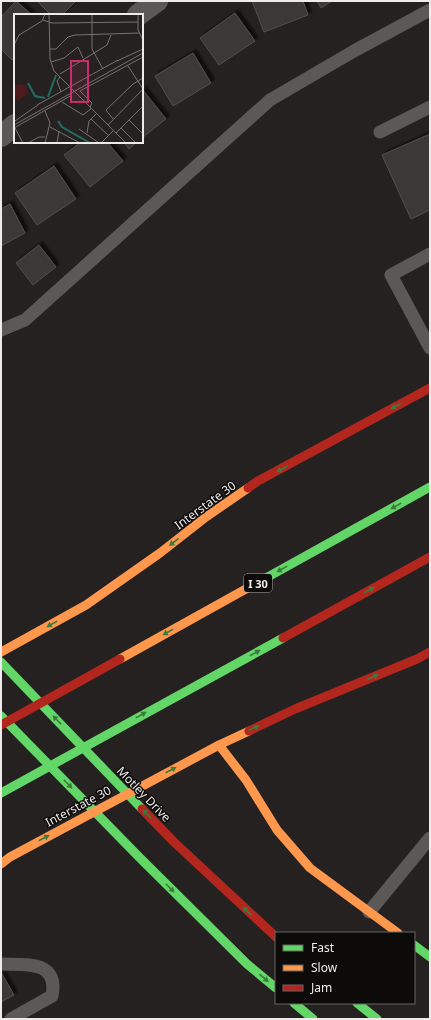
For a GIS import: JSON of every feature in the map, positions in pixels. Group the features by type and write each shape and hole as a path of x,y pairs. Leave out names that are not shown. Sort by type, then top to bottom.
{"main road":[{"name":"Interstate 30","path":"1,652 86,605 160,553 206,517 258,482 430,388"},
{"name":"I 30","path":"1,725 430,487"},
{"path":"1,793 430,557"},
{"name":"Interstate 30","path":"1,864 17,853 219,745 295,709 417,659 430,652"},
{"name":"Motley Drive","path":"1,662 174,842 275,936"},
{"path":"1,716 142,860 247,964 275,987"},
{"path":"219,745 246,780 277,830 310,868 397,932"},
{"path":"415,946 430,957"},
{"path":"295,1004 313,1019"},
{"path":"358,1004 377,1019"}],"street":[{"path":"139,14 157,1"},
{"path":"1,136 14,126"}],"lane":[{"path":"1,330 25,320 270,100 354,51 430,10"},
{"path":"380,132 430,107"},
{"path":"430,254 391,275 430,348"},
{"path":"369,912 430,838"},
{"path":"1,964 33,965 52,976 54,986 52,996 11,1019"}],"building":[{"path":"16,1 31,14 14,14 14,57 12,60 1,49 1,17"},
{"path":"37,1 76,1 63,14 50,14"},
{"path":"252,1 303,1 308,15 264,32"},
{"path":"317,1 332,1 321,8"},
{"path":"235,13 255,41 219,65 200,38"},
{"path":"193,53 211,83 173,106 155,76"},
{"path":"143,90 166,119 143,137"},
{"path":"430,134 430,210 411,219 382,155"},
{"path":"80,143 108,143 123,161 90,187 64,155"},
{"path":"125,143 136,143 129,149"},
{"path":"54,166 76,199 37,225 15,193"},
{"path":"10,204 25,233 1,246 1,209"},
{"path":"39,245 56,267 33,285 16,263"},
{"path":"1,974 14,995 1,1002"}],"traffic: fast":[{"path":"255,584 430,487"},
{"path":"1,793 283,638"},
{"path":"1,662 142,809"},
{"path":"1,716 142,860 247,964 275,987"},
{"path":"415,946 430,957"},
{"path":"295,1004 313,1019"},
{"path":"358,1004 377,1019"}],"traffic: slow":[{"path":"1,652 86,605 248,488"},
{"path":"120,659 255,584"},
{"path":"1,864 10,857 219,745 249,731"},
{"path":"219,745 246,780 277,830 310,868 397,932"}],"traffic: jam":[{"path":"248,488 258,481 430,388"},
{"path":"283,638 430,557"},
{"path":"249,731 295,709 417,659 430,652"},
{"path":"1,725 120,659"},
{"path":"142,809 174,842 275,936"}]}
